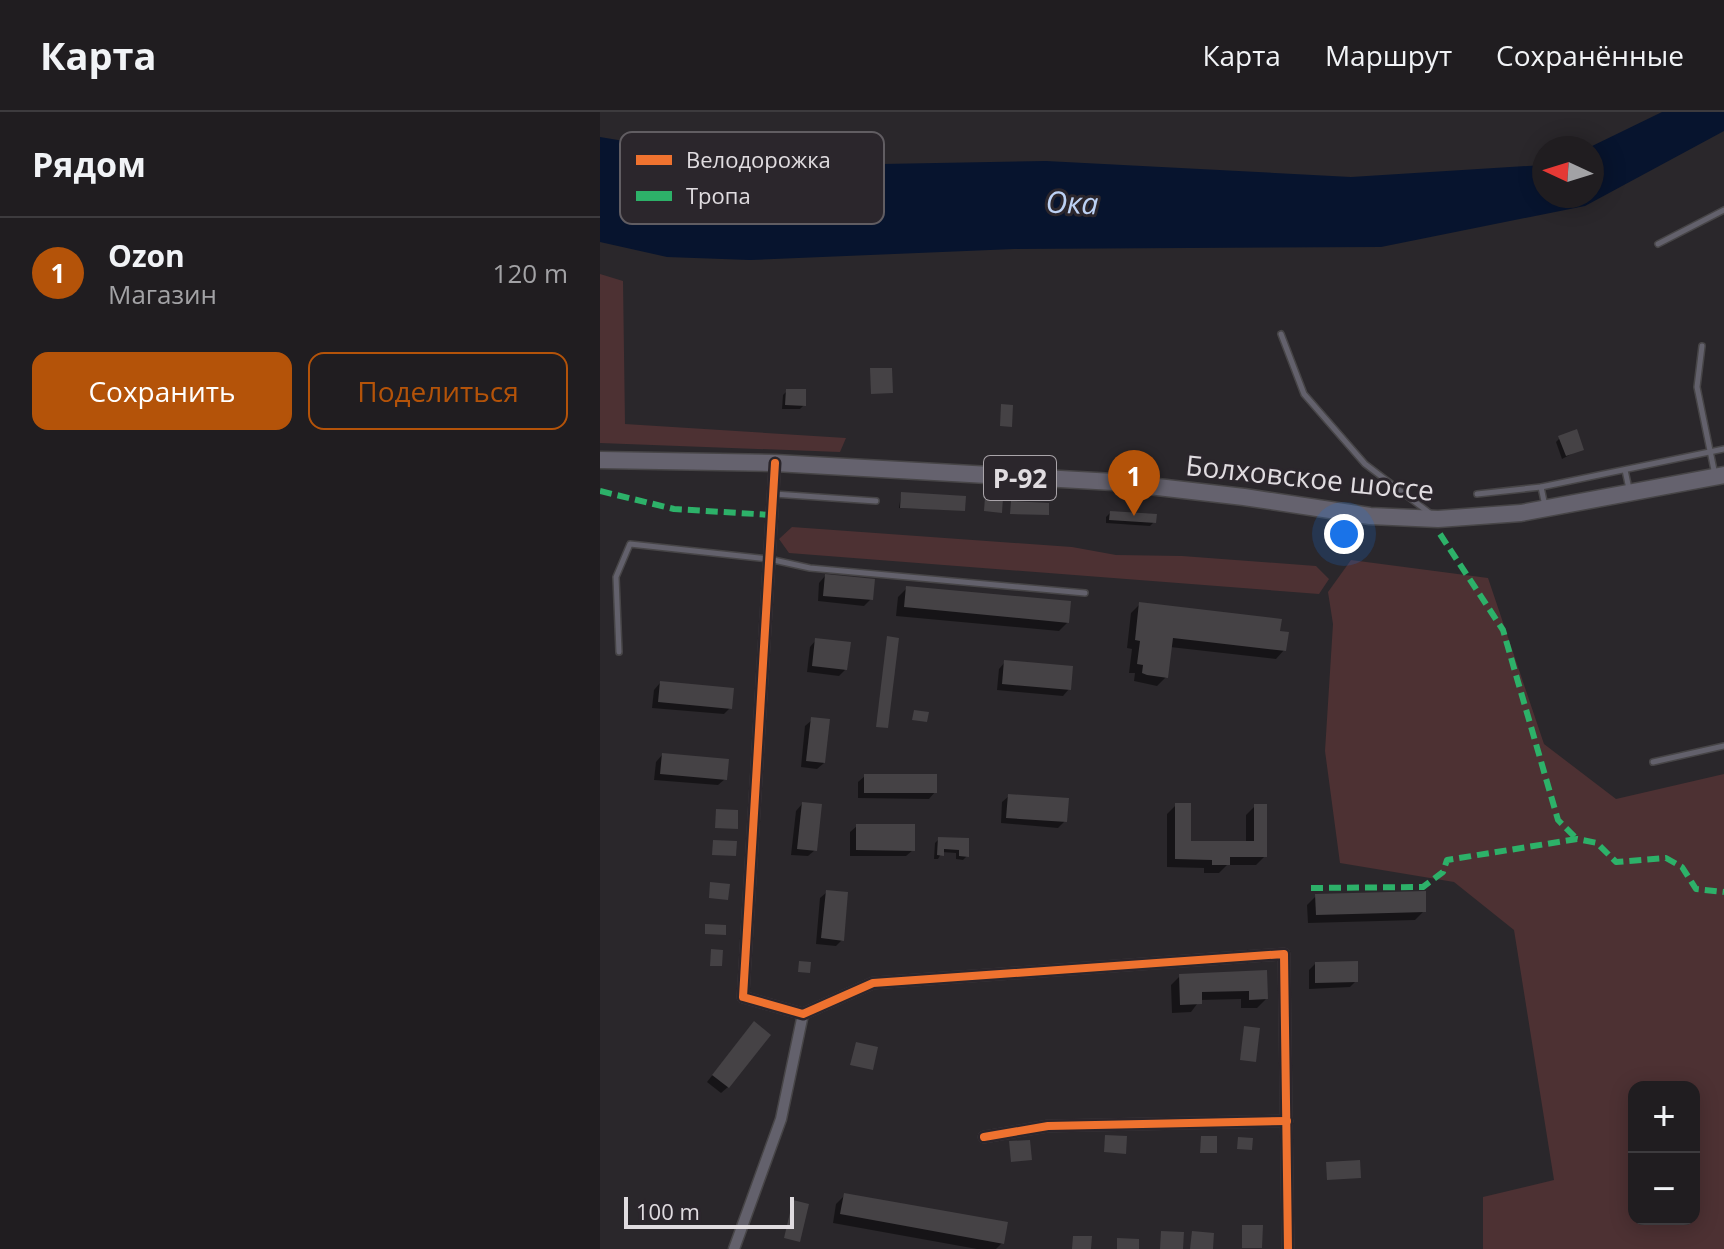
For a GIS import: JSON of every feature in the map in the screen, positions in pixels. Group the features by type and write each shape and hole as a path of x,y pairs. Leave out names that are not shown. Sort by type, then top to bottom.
{"main road":[{"name":"Болховское шоссе","path":"600,460 775,463 1160,486 1370,516 1438,519 1492,517 1546,509 1720,476"}],"street":[{"path":"775,463 743,997 803,1014 873,983 1284,954 1288,1249"},
{"path":"734,1249 781,1119 803,1014"},
{"path":"984,1137 1048,1126 1287,1121"}],"lane":[{"path":"1658,244 1724,210"},
{"path":"1281,334 1304,394 1365,464 1438,519"},
{"path":"1702,346 1697,387 1711,452 1720,476"},
{"path":"1477,494 1541,487 1724,449"},
{"path":"1625,470 1630,493"},
{"path":"1541,487 1546,509"},
{"path":"773,494 876,501"},
{"path":"619,652 616,577 630,544 769,559 810,568 1085,593"},
{"path":"1653,762 1724,746"}],"shaded area":[{"path":"600,274 623,281 625,424 846,438 840,452 600,443"},
{"path":"792,527 1072,547 1116,555 1182,556 1316,566 1329,579 1319,594 789,553 779,539"},
{"path":"1351,560 1488,578 1544,744 1616,799 1724,774 1724,1249 1483,1249 1483,1197 1554,1180 1514,930 1454,882 1340,863 1325,751 1333,624 1328,592"}],"water":[{"path":"1662,112 1724,112 1724,131 1604,196 1604,140"},
{"name":"Ока","path":"600,137 620,140 620,224 884,224 884,164 1046,161 1351,177 1532,166 1532,208 1575,208 1381,247 1014,249 750,260 667,257 600,242"}],"building":[{"path":"870,368 892,368 893,393 871,394"},
{"path":"786,389 806,389 806,406 785,405"},
{"path":"1001,404 1013,405 1012,427 1000,426"},
{"path":"1577,429 1584,450 1566,456 1558,436"},
{"path":"901,492 966,496 965,511 900,508"},
{"path":"985,497 1003,498 1002,513 984,511"},
{"path":"1011,501 1049,503 1049,515 1010,514"},
{"path":"1110,511 1157,514 1156,523 1109,520"},
{"path":"825,574 875,579 873,600 823,596"},
{"path":"906,586 1071,601 1069,623 904,607"},
{"path":"1139,602 1282,619 1280,631 1289,632 1286,651 1173,638 1168,678 1147,675 1142,673 1143,665 1137,664 1140,641 1135,640"},
{"path":"887,636 899,638 888,728 876,727"},
{"path":"815,638 851,642 847,670 812,666"},
{"path":"1004,660 1073,666 1071,690 1002,684"},
{"path":"660,681 734,688 732,709 658,702"},
{"path":"914,710 929,712 927,722 912,720"},
{"path":"811,717 830,719 825,763 806,761"},
{"path":"662,753 729,759 727,780 660,774"},
{"path":"864,774 937,774 937,793 864,793"},
{"path":"1008,794 1069,798 1067,822 1006,818"},
{"path":"802,802 822,804 817,851 797,849"},
{"path":"1175,803 1191,803 1191,841 1254,841 1254,804 1267,804 1267,857 1230,857 1230,865 1212,865 1212,860 1175,859"},
{"path":"716,809 738,810 738,829 715,828"},
{"path":"856,824 915,824 915,851 856,850"},
{"path":"938,837 969,838 969,857 959,856 959,850 944,849 944,856 937,855"},
{"path":"713,840 737,841 736,856 712,855"},
{"path":"710,882 730,884 728,900 709,898"},
{"path":"826,890 848,892 844,941 821,938"},
{"path":"1426,891 1426,912 1316,915 1315,894"},
{"path":"705,924 726,925 726,935 705,934"},
{"path":"711,949 723,950 722,966 710,966"},
{"path":"799,961 811,962 810,973 798,972"},
{"path":"1358,961 1358,982 1315,983 1315,962"},
{"path":"1267,970 1268,999 1249,1000 1249,991 1202,992 1202,1004 1180,1005 1179,974"},
{"path":"754,1021 771,1035 729,1088 712,1075"},
{"path":"1244,1026 1260,1028 1256,1062 1240,1060"},
{"path":"856,1042 878,1047 873,1070 850,1065"},
{"path":"1105,1135 1127,1136 1126,1154 1104,1152"},
{"path":"1201,1136 1217,1136 1217,1153 1200,1153"},
{"path":"1238,1137 1253,1138 1252,1150 1237,1149"},
{"path":"1030,1140 1032,1160 1011,1162 1009,1141"},
{"path":"1360,1160 1361,1178 1327,1180 1326,1162"},
{"path":"844,1193 1008,1222 1004,1244 840,1214"},
{"path":"793,1200 809,1204 800,1242 784,1238"},
{"path":"1242,1225 1263,1225 1262,1248 1242,1248"},
{"path":"1161,1231 1184,1232 1183,1249 1160,1249"},
{"path":"1192,1231 1214,1233 1213,1249 1190,1249"},
{"path":"1073,1236 1092,1236 1091,1249 1072,1249"},
{"path":"1117,1238 1139,1239 1139,1249 1117,1249"}],"marked path":[{"path":"600,491 674,509 772,515"},
{"path":"1440,534 1503,630 1558,820 1577,839"},
{"path":"1311,888 1423,887 1443,872 1447,860 1577,839 1597,843 1616,862 1666,858 1682,867 1696,889 1724,892"}],"cycle path":[{"path":"775,463 743,997 803,1014 873,983 1284,954 1288,1249"},
{"path":"984,1137 1048,1126 1287,1121"}],"place":[{"name":"Ozon","path":"1134,516"}]}
